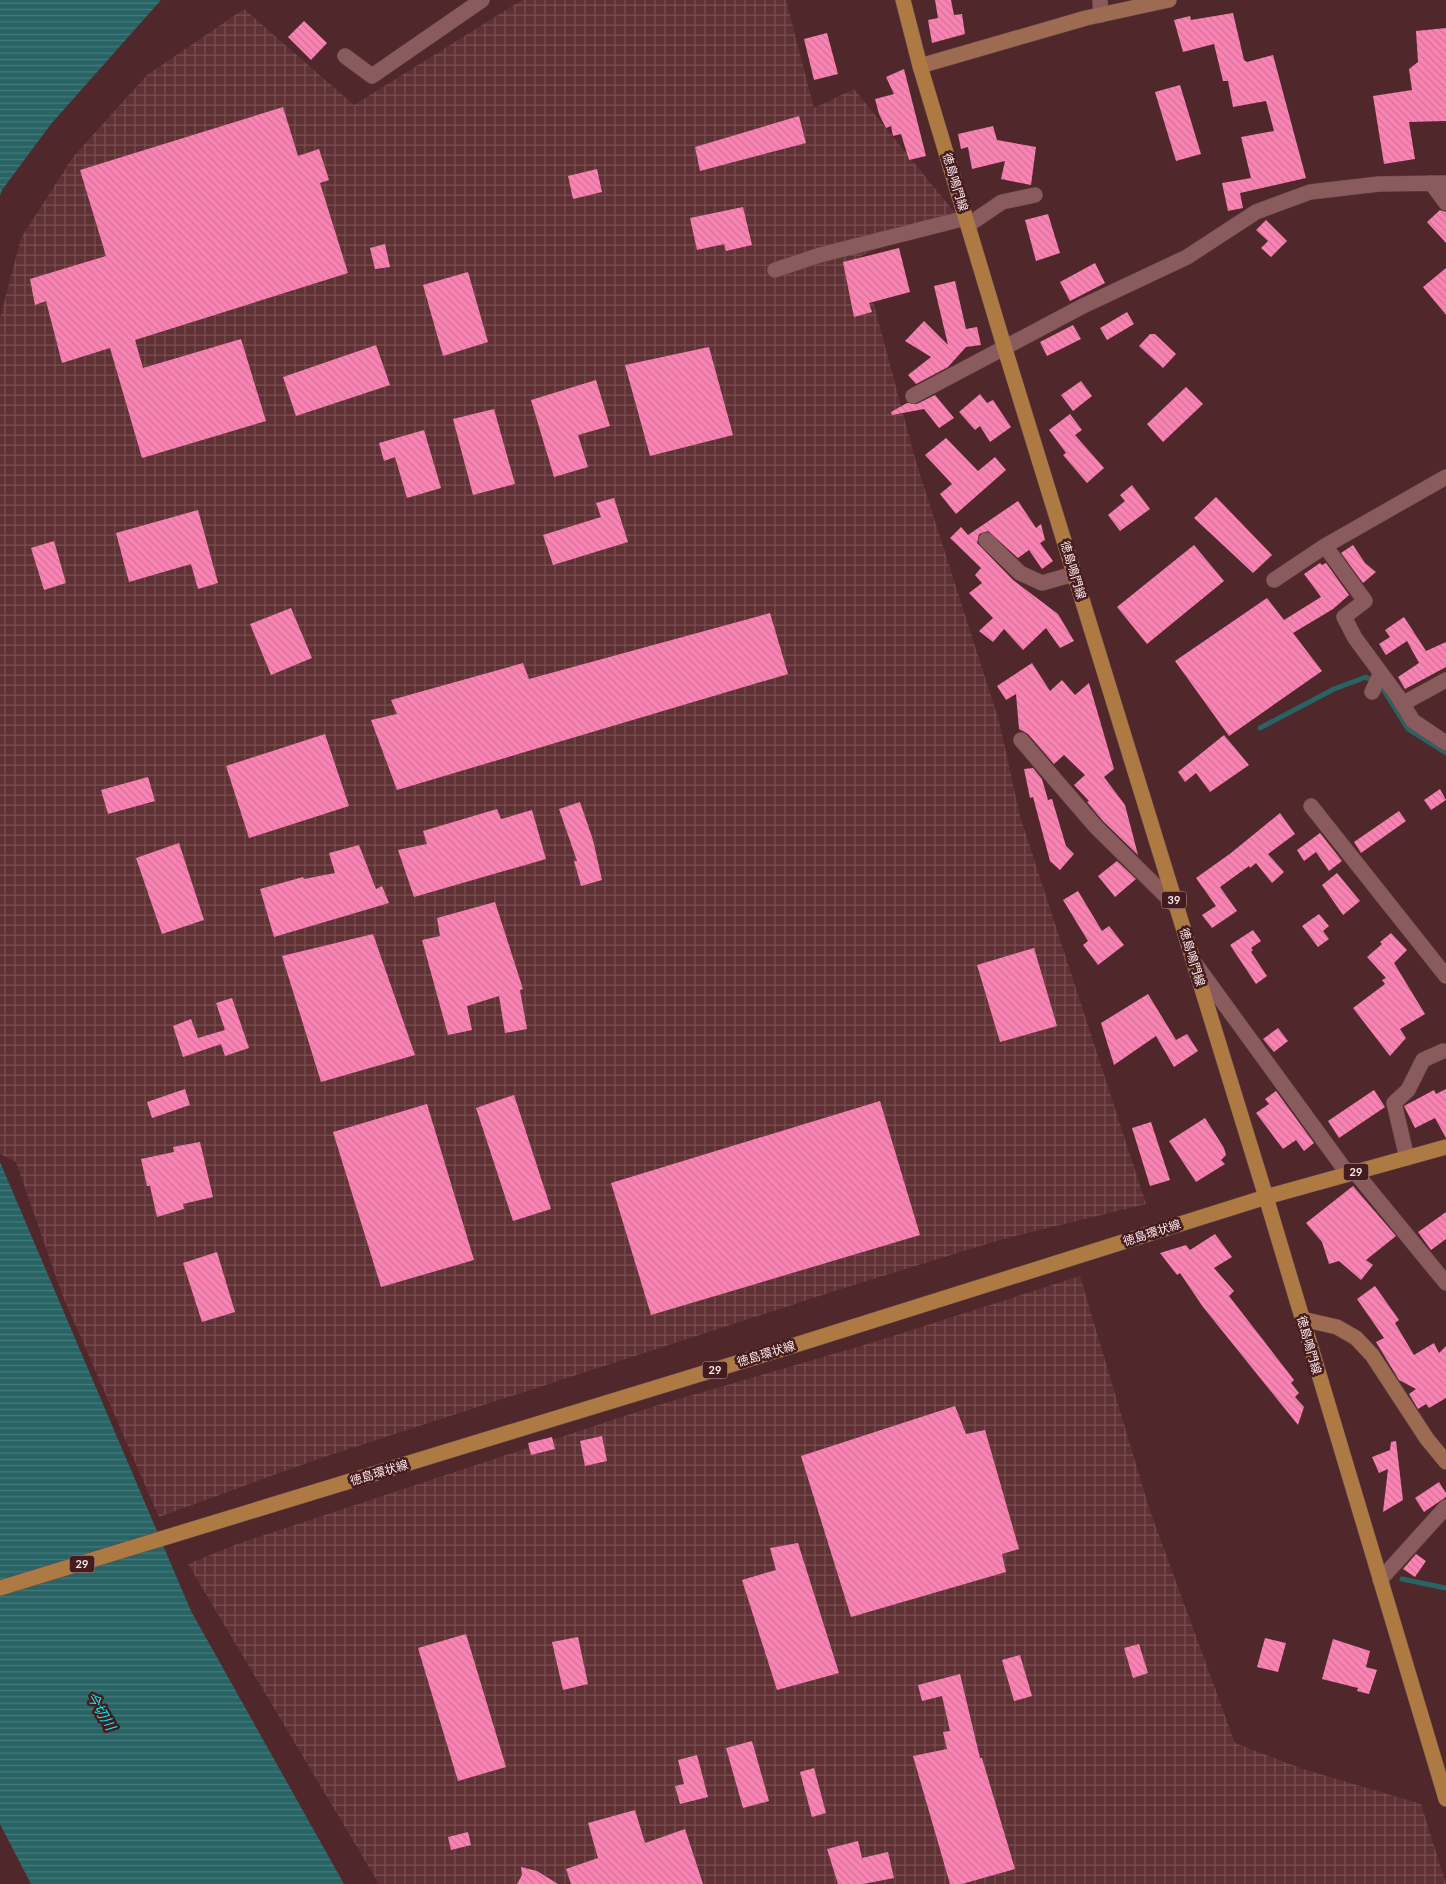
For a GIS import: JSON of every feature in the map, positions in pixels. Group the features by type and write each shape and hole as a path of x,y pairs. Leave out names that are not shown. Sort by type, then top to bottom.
{"main road":[{"name":"徳島鳴門線","path":"903,0 920,66 1004,346 1266,1197 1380,1580 1441,1762 1446,1799"},
{"name":"徳島環状線","path":"0,1588 792,1346 1266,1197 1446,1147"}],"street":[{"path":"346,56 372,76 482,0"},
{"path":"920,66 1100,7 1169,0"},
{"path":"913,396 1004,346 1187,257 1256,212 1310,192 1379,184 1438,183 1446,203"},
{"path":"775,270 820,255 967,221 1001,195 1035,195"},
{"path":"1274,580 1326,546 1446,477"},
{"path":"986,540 1020,573 1042,583 1074,574"},
{"path":"1326,546 1365,601 1344,617 1355,638 1413,721 1446,743"},
{"path":"1372,692 1380,674"},
{"path":"1402,704 1446,680"},
{"path":"1021,740 1096,827 1176,906"},
{"path":"1311,806 1446,976"},
{"path":"1193,962 1351,1173 1446,1283"},
{"path":"1407,1158 1394,1103 1408,1090 1424,1060 1443,1050"},
{"path":"1302,1319 1337,1327 1356,1338 1372,1355 1427,1439 1446,1462"},
{"path":"1380,1580 1446,1507"}],"shaded area":[{"path":"522,0 786,0 814,108 854,89 955,213 861,256 916,462 999,721 1020,816 1146,1204 1003,1239 841,1289 318,1459 159,1517 62,1294 16,1162 0,1154 0,318 21,238 73,157 147,75 244,9 354,105"},
{"path":"1080,1276 1149,1508 1235,1743 1303,1769 1421,1804 1446,1884 379,1884 188,1564 237,1544 655,1406 871,1343"}],"water":[{"path":"0,0 161,0 51,124 2,190 0,196"},
{"name":"今切川","path":"0,1162 191,1611 344,1884 31,1884 0,1824"}],"building":[{"path":"935,0 951,0 954,15 962,14 965,34 932,43 928,20 938,18"},
{"path":"1233,13 1244,60 1247,62 1273,55 1306,178 1240,193 1243,208 1228,211 1222,183 1251,178 1241,137 1274,131 1266,101 1233,107 1228,81 1223,81 1214,44 1183,52 1174,20 1190,16 1191,20"},
{"path":"304,21 327,43 311,60 288,37"},
{"path":"1446,28 1446,121 1409,122 1415,159 1384,164 1373,96 1412,90 1409,69 1418,62 1416,31"},
{"path":"827,33 838,74 814,80 804,39"},
{"path":"904,69 926,156 909,160 901,134 893,136 891,126 886,128 879,114 875,99 894,94 886,77"},
{"path":"1180,85 1201,154 1176,161 1155,92"},
{"path":"283,107 298,156 319,149 329,180 320,183 348,273 135,340 143,368 241,339 266,421 142,458 110,348 62,363 46,301 35,305 30,279 106,256 80,170"},
{"path":"799,116 806,143 700,171 695,147"},
{"path":"993,126 997,140 1036,147 1031,185 1001,179 1005,161 972,169 968,147 961,149 958,134"},
{"path":"597,169 602,192 573,199 568,176"},
{"path":"743,207 752,245 726,251 724,244 697,250 690,218"},
{"path":"1440,210 1446,212 1446,243 1427,222"},
{"path":"1048,214 1060,253 1036,261 1025,220"},
{"path":"1266,220 1287,241 1271,257 1261,248 1268,241 1256,230"},
{"path":"385,244 390,267 375,269 370,248"},
{"path":"899,248 910,292 869,303 872,312 854,317 843,262"},
{"path":"1095,263 1105,283 1070,301 1060,282"},
{"path":"1446,268 1446,315 1423,287"},
{"path":"468,272 488,342 443,356 423,285"},
{"path":"955,281 966,329 977,327 981,345 966,347 948,367 916,384 908,375 931,357 905,341 924,321 948,345 934,286"},
{"path":"1127,312 1134,324 1107,340 1100,328"},
{"path":"1073,325 1081,339 1047,356 1040,342"},
{"path":"1150,334 1155,334 1176,354 1163,368 1139,346"},
{"path":"376,345 390,385 296,416 283,377"},
{"path":"709,347 733,435 650,456 625,365"},
{"path":"596,380 610,426 578,435 588,467 554,477 531,400"},
{"path":"1081,381 1092,396 1073,411 1061,395"},
{"path":"1186,387 1203,404 1163,442 1147,424"},
{"path":"980,394 987,403 993,400 1011,427 990,442 980,426 975,430 959,412"},
{"path":"935,395 954,418 939,428 924,409 892,415 891,412 907,403 917,404"},
{"path":"494,409 515,484 473,495 453,419"},
{"path":"1070,414 1082,430 1075,435 1104,468 1087,483 1063,455 1066,453 1049,430"},
{"path":"424,430 441,488 407,498 395,457 384,461 379,443"},
{"path":"946,438 978,471 995,457 1006,470 956,514 940,494 952,484 925,455"},
{"path":"1132,485 1150,509 1120,531 1108,515 1125,501 1120,495"},
{"path":"1216,497 1272,555 1253,573 1194,518"},
{"path":"614,498 628,542 553,565 543,535 601,517 596,503"},
{"path":"1018,501 1036,528 1041,524 1045,540 1040,543 1053,561 1042,569 1029,550 1018,558 988,531 979,534 977,543 1013,580 1058,614 1074,641 1060,648 1046,628 1023,650 1004,629 993,642 979,631 993,618 969,593 982,583 975,575 981,568 950,538 961,527 968,535"},
{"path":"198,510 218,583 198,589 191,564 129,582 116,533"},
{"path":"54,541 66,583 44,590 31,548"},
{"path":"1194,545 1224,581 1147,644 1117,607"},
{"path":"1353,545 1365,563 1376,572 1363,583 1341,553"},
{"path":"1320,563 1322,565 1326,563 1349,595 1333,609 1293,633 1322,671 1229,736 1175,661 1267,598 1284,620 1321,597 1304,574"},
{"path":"291,608 312,658 271,675 250,624"},
{"path":"770,613 788,674 397,790 371,720 397,714 391,700 523,663 529,679"},
{"path":"1404,617 1426,651 1446,642 1446,667 1405,689 1398,677 1419,663 1407,641 1386,655 1379,644 1390,637 1385,630"},
{"path":"1032,663 1050,691 1062,680 1075,695 1089,683 1114,769 1104,777 1125,805 1138,855 1103,821 1087,802 1089,801 1074,785 1085,775 1064,755 1054,764 1028,734 1019,729 1016,694 1006,700 997,686"},
{"path":"325,734 349,806 249,838 226,766"},
{"path":"1224,735 1249,765 1210,792 1196,773 1185,782 1178,772"},
{"path":"1033,768 1042,779 1048,800 1052,799 1066,846 1074,854 1060,870 1050,861 1033,797 1030,798 1024,769"},
{"path":"148,777 155,801 108,814 101,790"},
{"path":"1440,789 1446,800 1431,810 1424,800"},
{"path":"580,802 593,840 602,880 581,886 574,861 577,861 559,809"},
{"path":"497,809 501,819 532,810 546,859 414,897 398,850 427,844 423,831"},
{"path":"1399,811 1406,821 1361,853 1354,842"},
{"path":"1280,813 1295,834 1268,854 1284,872 1272,883 1256,863 1220,887 1237,911 1212,928 1202,915 1216,906 1196,878 1231,853"},
{"path":"1320,833 1342,861 1329,871 1316,852 1304,861 1297,850"},
{"path":"179,843 204,920 162,934 136,858"},
{"path":"359,845 376,889 382,886 389,903 274,937 260,889 303,877 304,879 335,873 329,853"},
{"path":"1117,861 1136,879 1115,897 1098,876"},
{"path":"1337,873 1360,901 1343,915 1322,885"},
{"path":"1078,891 1102,931 1109,926 1124,945 1098,965 1083,945 1088,941 1063,900"},
{"path":"495,902 523,989 520,990 527,1029 505,1033 499,996 467,1006 472,1030 448,1035 422,940 440,936 437,918"},
{"path":"1319,914 1329,926 1323,931 1329,939 1318,947 1302,926"},
{"path":"1253,930 1261,941 1251,948 1253,950 1251,952 1267,976 1256,984 1230,945"},
{"path":"1391,933 1407,950 1394,963 1425,1014 1400,1029 1406,1038 1390,1056 1353,1008 1385,984 1382,980 1386,978 1367,957"},
{"path":"373,934 415,1055 321,1082 282,956"},
{"path":"1034,948 1057,1026 1000,1042 977,965"},
{"path":"1148,994 1176,1040 1187,1034 1198,1051 1174,1067 1156,1036 1114,1065 1101,1023"},
{"path":"232,998 249,1048 225,1056 221,1044 183,1057 173,1026 191,1019 198,1038 225,1030 216,1003"},
{"path":"1278,1028 1288,1041 1274,1052 1263,1039"},
{"path":"185,1089 190,1105 152,1118 147,1102"},
{"path":"1446,1089 1446,1138 1435,1118 1415,1128 1404,1106 1434,1090 1436,1094"},
{"path":"1374,1090 1385,1107 1339,1138 1328,1121"},
{"path":"1276,1091 1314,1143 1304,1151 1296,1140 1283,1149 1256,1113 1269,1104 1265,1099"},
{"path":"514,1095 551,1209 513,1221 476,1108"},
{"path":"880,1101 920,1235 651,1315 611,1183"},
{"path":"427,1104 474,1260 381,1287 333,1132"},
{"path":"1205,1118 1224,1148 1226,1155 1221,1160 1225,1164 1196,1182 1169,1141"},
{"path":"1151,1122 1170,1180 1150,1186 1132,1128"},
{"path":"200,1142 213,1197 183,1204 184,1209 157,1217 141,1159 174,1152 173,1147"},
{"path":"1353,1186 1396,1236 1366,1260 1373,1265 1361,1280 1339,1261 1329,1264 1322,1242 1306,1223"},
{"path":"1446,1212 1446,1239 1431,1250 1418,1232"},
{"path":"1215,1234 1232,1257 1214,1268 1234,1291 1229,1296 1294,1380 1291,1383 1299,1393 1295,1397 1304,1407 1298,1425 1203,1307 1180,1273 1177,1275 1160,1253 1186,1245 1190,1250"},
{"path":"217,1252 235,1312 202,1322 183,1263"},
{"path":"1375,1286 1399,1320 1395,1323 1414,1355 1434,1343 1439,1353 1446,1346 1446,1398 1429,1408 1426,1404 1418,1409 1409,1394 1416,1389 1399,1380 1376,1342 1384,1338 1357,1299"},
{"path":"955,1406 966,1434 985,1430 1019,1549 1002,1554 1006,1572 851,1617 801,1456"},
{"path":"602,1436 607,1461 585,1466 580,1441"},
{"path":"552,1437 555,1449 531,1455 528,1443"},
{"path":"1396,1441 1403,1500 1383,1512 1388,1469 1379,1473 1372,1457 1390,1450 1391,1442"},
{"path":"1439,1482 1446,1493 1446,1497 1424,1512 1415,1498"},
{"path":"798,1543 839,1673 777,1690 742,1580 776,1570 770,1548"},
{"path":"1416,1554 1426,1561 1415,1577 1403,1569"},
{"path":"466,1634 506,1767 458,1781 418,1648"},
{"path":"578,1637 588,1684 563,1690 552,1642"},
{"path":"1265,1638 1286,1643 1278,1672 1257,1667"},
{"path":"1333,1639 1370,1651 1366,1667 1377,1670 1369,1694 1357,1691 1358,1688 1322,1679"},
{"path":"1139,1644 1148,1673 1133,1678 1124,1648"},
{"path":"1020,1655 1032,1696 1014,1701 1002,1660"},
{"path":"960,1674 980,1758 982,1758 1015,1869 962,1884 950,1884 913,1756 947,1749 943,1732 950,1731 942,1696 922,1701 918,1685"},
{"path":"752,1741 769,1801 743,1808 726,1748"},
{"path":"697,1755 708,1797 680,1804 675,1786 684,1784 678,1760"},
{"path":"814,1768 826,1813 812,1817 800,1772"},
{"path":"635,1810 645,1843 685,1829 703,1884 571,1884 566,1869 598,1858 588,1823"},
{"path":"468,1832 471,1845 451,1850 448,1837"},
{"path":"858,1841 862,1858 888,1852 894,1878 863,1884 838,1884 827,1849"},
{"path":"521,1867 537,1871 558,1884 517,1884 522,1875"}],"waterway":[{"path":"1260,728 1334,689 1366,677 1381,686 1408,729 1446,753"},
{"path":"1402,1579 1446,1588"}]}
